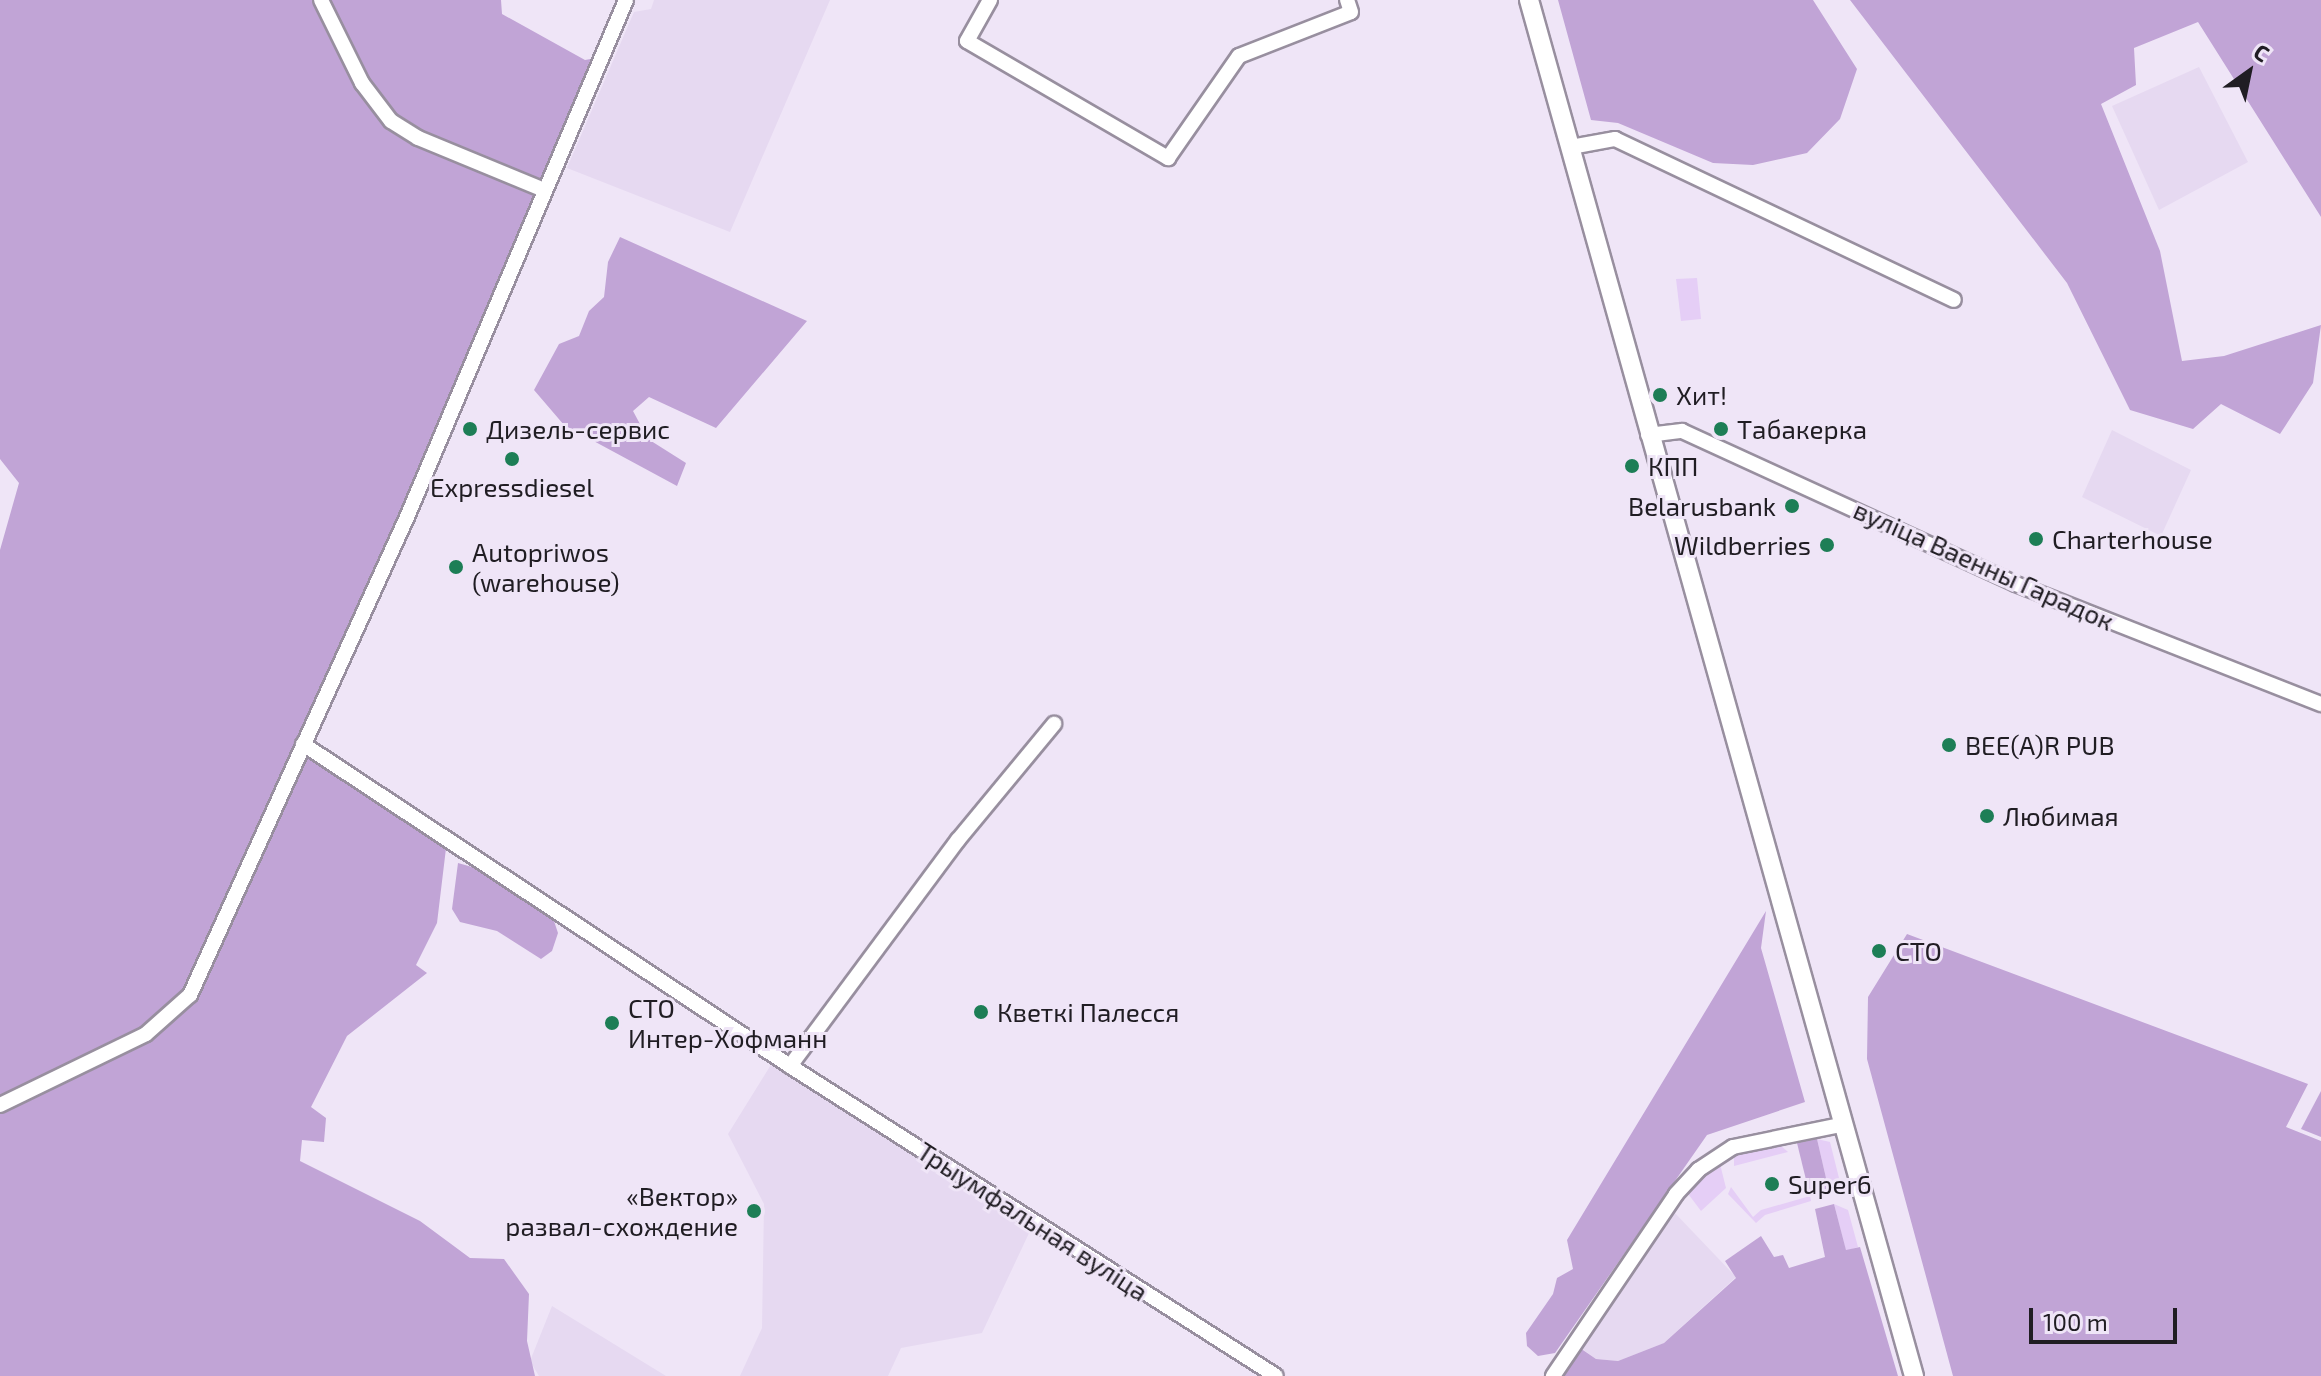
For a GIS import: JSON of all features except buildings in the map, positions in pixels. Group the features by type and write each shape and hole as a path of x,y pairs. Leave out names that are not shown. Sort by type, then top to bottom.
{"main road":[{"path":"1529,0 1840,1125 1914,1376"}],"street":[{"path":"321,0 362,83 391,121 418,138 544,190"},
{"path":"0,1105 119,1049 183,1006 407,517 626,0"},
{"path":"990,0 967,41 1168,158 1239,56 1351,12 1347,0"},
{"path":"1571,147 1615,139 1954,300"},
{"name":"вуліца Ваенны Гарадок","path":"1648,435 1682,431 2016,584 2321,704"},
{"path":"790,1066 958,840 1054,724"},
{"name":"Трыумфальная вуліца","path":"303,744 790,1066 1276,1376"},
{"path":"1553,1376 1676,1194 1698,1170 1733,1147 1840,1125"}],"shaded area":[{"path":"0,0 501,0 502,14 585,60 602,57 303,744 447,840 437,923 416,965 427,973 347,1036 311,1107 326,1118 324,1142 302,1140 300,1161 420,1221 470,1258 504,1259 529,1294 527,1341 535,1376 0,1376 0,550 19,483 0,459"},
{"path":"654,0 830,0 730,232 567,168 634,12 651,9"},
{"path":"1558,0 1813,0 1857,69 1840,119 1807,153 1753,165 1713,163 1618,123 1591,120"},
{"path":"1850,0 2321,0 2321,217 2198,22 2134,48 2136,85 2101,104 2160,251 2182,361 2224,356 2321,325 2313,383 2280,434 2221,404 2193,429 2130,410 2067,283"},
{"path":"2199,67 2248,162 2159,210 2112,106"},
{"path":"620,237 807,321 716,428 649,397 633,411 648,439 686,463 677,486 564,425 534,390 559,344 579,336 589,311 604,297 608,262"},
{"path":"1697,278 1701,319 1681,321 1676,279"},
{"path":"2112,430 2191,470 2161,536 2082,497"},
{"path":"458,863 479,869 554,921 558,933 552,951 541,959 497,931 460,922 452,909"},
{"path":"1766,911 1761,948 1805,1102 1707,1135 1555,1353 1538,1356 1527,1346 1526,1333 1553,1294 1557,1278 1573,1269 1567,1240"},
{"path":"1907,934 2308,1084 2286,1127 2321,1141 2321,1376 1953,1376 1867,1059 1868,997"},
{"path":"772,1063 1030,1231 982,1333 901,1348 888,1376 740,1376 762,1328 764,1204 728,1134"},
{"path":"2321,1091 2321,1137 2301,1129"},
{"path":"1817,1139 1830,1142 1840,1182 1834,1191 1829,1191"},
{"path":"1817,1139 1829,1191 1810,1196 1797,1143"},
{"path":"1780,1145 1788,1152 1734,1166 1734,1153"},
{"path":"1719,1160 1726,1188 1701,1211 1686,1191"},
{"path":"1731,1187 1753,1217 1761,1210 1810,1196 1811,1201 1765,1215 1756,1223 1728,1194"},
{"path":"1834,1204 1848,1210 1858,1247 1846,1251"},
{"path":"1834,1204 1846,1250 1860,1247 1898,1376 1560,1376 1580,1348 1596,1359 1618,1361 1664,1343 1736,1278 1725,1261 1761,1236 1774,1257 1783,1255 1789,1268 1825,1257 1815,1209"},
{"path":"1673,1211 1736,1277 1664,1343 1618,1361 1596,1359 1578,1346"},
{"path":"552,1306 666,1376 539,1376 530,1361"}],"place":[{"name":"Хит!","path":"1660,395"},
{"name":"Дизель-сервис","path":"470,429"},
{"name":"Табакерка","path":"1721,429"},
{"name":"Expressdiesel","path":"512,459"},
{"name":"КПП","path":"1632,466"},
{"name":"Belarusbank","path":"1792,506"},
{"name":"Charterhouse","path":"2036,539"},
{"name":"Wildberries","path":"1827,545"},
{"name":"Autopriwos (warehouse)","path":"456,567"},
{"name":"BEE(A)R PUB","path":"1949,745"},
{"name":"Любимая","path":"1987,816"},
{"name":"СТО","path":"1879,951"},
{"name":"Кветкі Палесся","path":"981,1012"},
{"name":"СТО Интер-Хофманн","path":"612,1023"},
{"name":"Super6","path":"1772,1184"},
{"name":"«Вектор» развал-схождение","path":"754,1211"}]}
